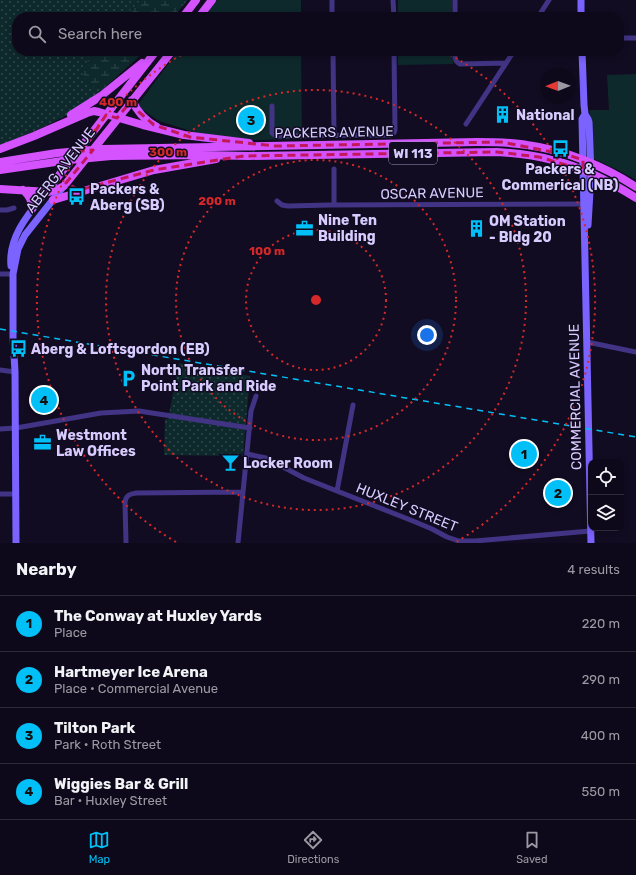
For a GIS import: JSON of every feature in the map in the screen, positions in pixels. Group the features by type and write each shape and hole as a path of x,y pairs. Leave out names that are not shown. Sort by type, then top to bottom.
{"main road":[{"path":"187,12 196,0"},
{"path":"203,12 212,0"},
{"path":"39,133 74,114 101,96 150,56"},
{"name":"ABERG AVENUE","path":"46,192 152,56"},
{"name":"ABERG AVENUE","path":"65,184 168,56"},
{"path":"132,100 137,110 145,118 154,125 165,130"},
{"path":"0,149 90,112 98,112 190,136 276,146"},
{"path":"65,184 66,172 90,140 92,133"},
{"name":"PACKERS AVENUE","path":"0,162 64,152 103,149 501,142 548,149 583,160 624,179 636,187"},
{"name":"PACKERS AVENUE","path":"0,170 98,157 497,152 524,154 554,160 583,170 618,187 636,198"},
{"path":"53,200 154,170 203,161 244,156"},
{"path":"65,184 74,190 84,191"},
{"path":"0,189 53,192 65,184"},
{"path":"23,190 31,199 32,209"}],"street":[{"path":"332,0 332,12"},
{"path":"393,0 394,12"},
{"path":"455,0 455,12"},
{"path":"541,12 549,0"},
{"path":"581,0 581,12"},
{"path":"624,38 636,38"},
{"path":"333,56 334,136"},
{"path":"272,106 272,129 273,134 276,136 334,136 394,133 394,56"},
{"path":"455,56 455,59 460,64 506,63"},
{"path":"466,124 511,56"},
{"name":"COMMERCIAL AVENUE","path":"582,56 584,114 582,119 583,170 587,238 585,250 589,495"},
{"name":"COMMERCIAL AVENUE","path":"584,114 588,118 589,122 591,163 591,174 586,204"},
{"path":"334,169 334,205"},
{"name":"ABERG AVENUE","path":"13,274 18,249 25,234 65,184"},
{"name":"ABERG AVENUE","path":"16,543 13,429 13,274 11,262 14,242 21,227 32,209 46,192"},
{"name":"OSCAR AVENUE","path":"277,201 282,205 288,206 586,204"},
{"path":"0,210 14,208"},
{"path":"0,274 13,274"},
{"path":"587,342 636,352"},
{"path":"0,370 13,372"},
{"path":"238,543 251,411 256,396"},
{"path":"337,491 353,405"},
{"path":"0,429 13,429 101,413 138,411 250,428"},
{"name":"HUXLEY STREET","path":"247,454 266,458 304,478 413,521 459,541 475,541 590,531"},
{"path":"126,543 125,502 128,495 136,493 243,492"},
{"path":"0,494 14,494"},
{"name":"ABERG AVENUE","path":"12,543 14,494"},
{"name":"COMMERCIAL AVENUE","path":"590,531 590,543"}],"highlighted area":[{"path":"132,100 139,112 154,125 190,137 275,146 501,142 568,155 583,160 583,170 539,157 497,152 244,156 154,170 79,190 66,183 93,150 82,151 106,115 117,118"}],"green space":[{"path":"0,0 141,0 129,12 12,12 12,56 91,56 81,71 90,85 103,89 79,108 70,113 0,145"},
{"path":"141,0 188,0 177,12 129,12"},
{"path":"217,0 301,0 301,12 208,12"},
{"path":"398,0 452,0 452,12 398,12"},
{"path":"91,56 139,56 103,89 90,85 81,71"},
{"path":"174,56 301,56 302,139 252,140 194,132 159,121 137,106"},
{"path":"398,56 452,56 453,64 398,65"},
{"path":"636,74 636,180 594,159 592,123 589,110 609,110 607,75"},
{"path":"179,363 250,376 243,456 164,455 165,419 168,419"}],"railway":[{"path":"0,329 636,437"}],"place":[{"name":"National","path":"503,115"},
{"name":"Tilton Park","path":"251,120"},
{"name":"Packers & Commerical (NB)","path":"560,149"},
{"name":"Packers & Aberg (SB)","path":"77,197"},
{"name":"Nine Ten Building","path":"305,228"},
{"name":"OM Station - Bldg 20","path":"476,229"},
{"name":"Aberg & Loftsgordon (EB)","path":"18,349"},
{"name":"North Transfer Point Park and Ride","path":"128,378"},
{"name":"Wiggies Bar & Grill","path":"44,400"},
{"name":"Westmont Law Offices","path":"43,443"},
{"name":"The Conway at Huxley Yards","path":"524,454"},
{"name":"Locker Room","path":"230,463"},
{"name":"Hartmeyer Ice Arena","path":"558,493"}]}
